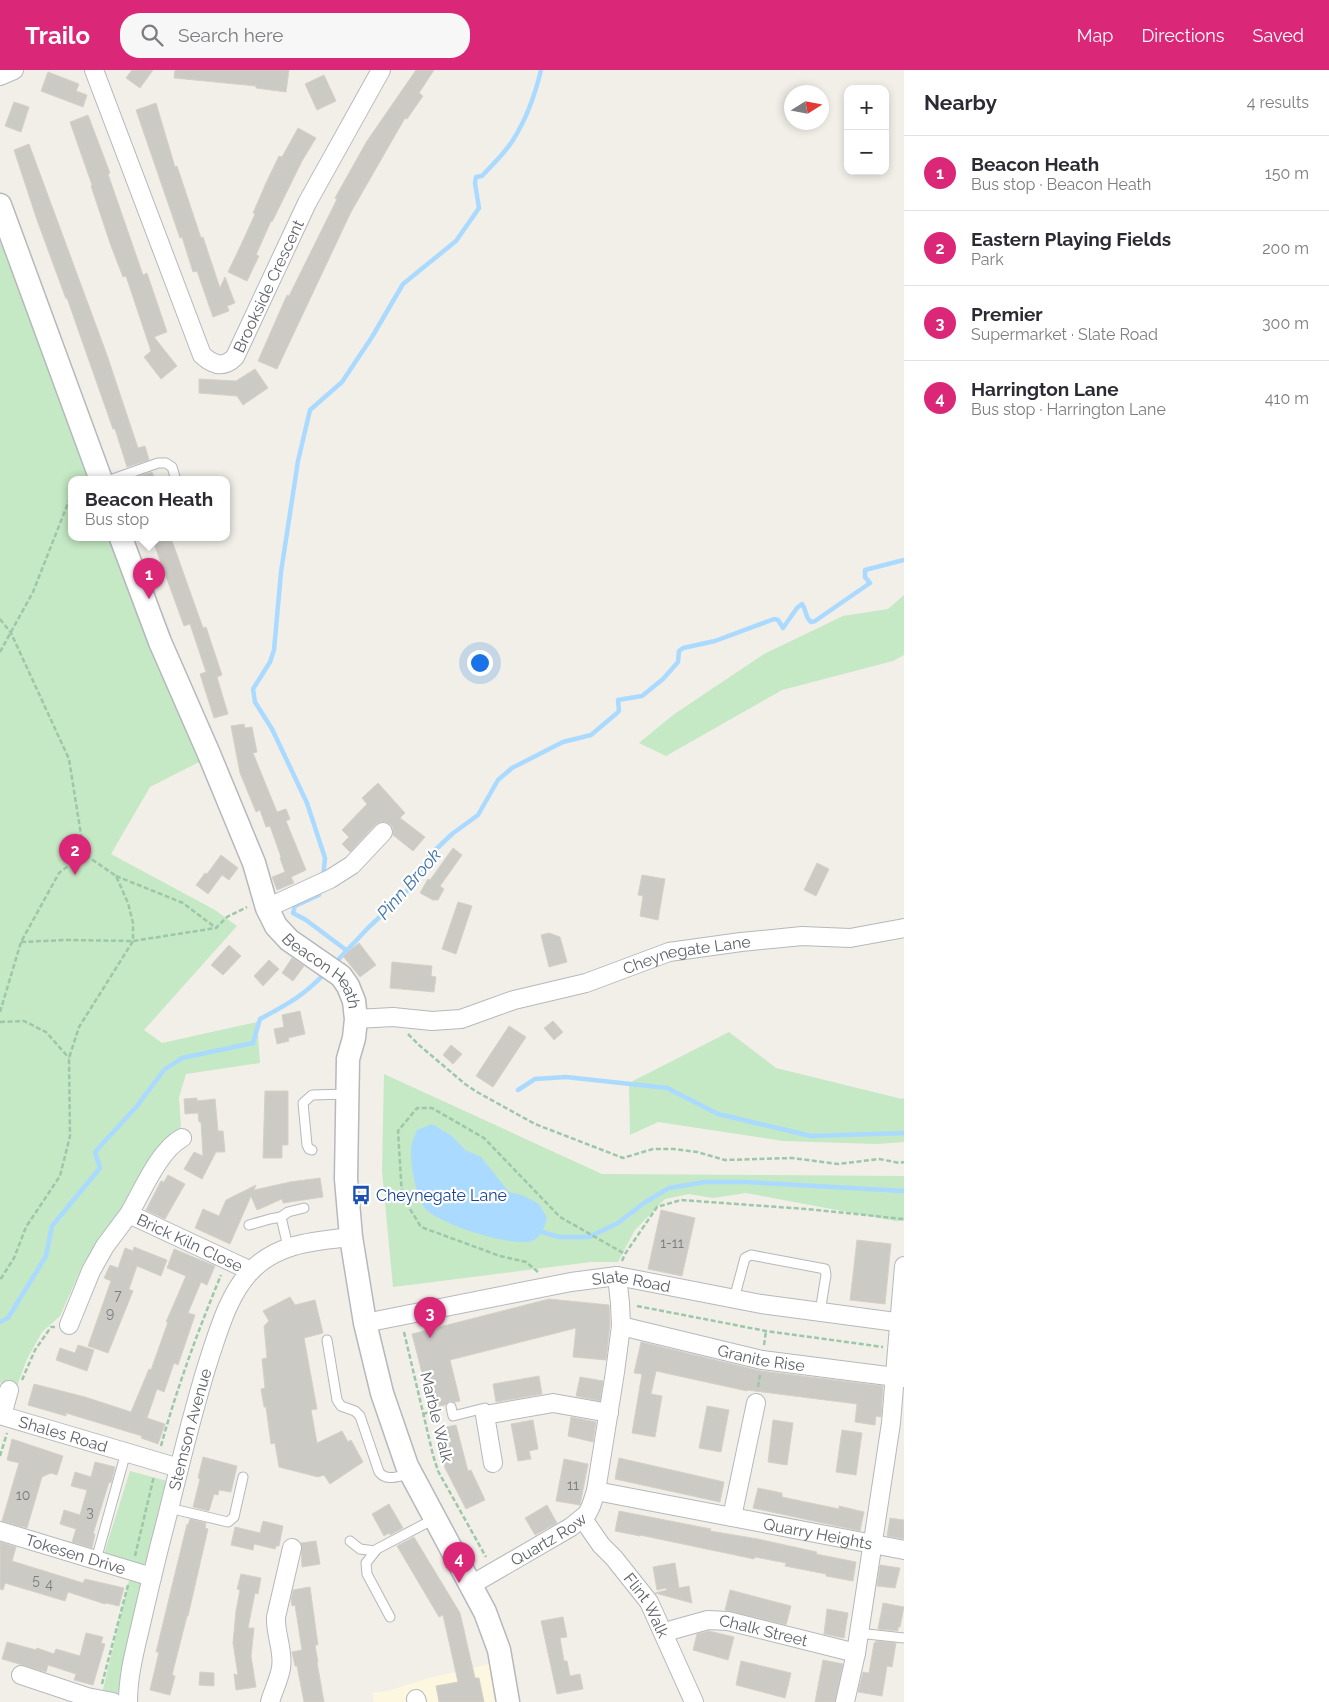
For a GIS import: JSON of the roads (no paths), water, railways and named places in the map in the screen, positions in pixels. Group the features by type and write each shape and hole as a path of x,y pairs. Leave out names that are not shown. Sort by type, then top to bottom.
{"street":[{"path":"0,76 14,70"},
{"name":"Brookside Crescent","path":"94,70 202,354 209,362 220,365 229,364 235,357 307,203 381,70"},
{"path":"0,205 100,476"},
{"name":"Beacon Heath","path":"122,541 160,642 254,863 266,905 276,926 289,940 341,976 348,986 354,1002 356,1019 354,1038 348,1059 346,1179 351,1237 365,1323 382,1394 410,1473 485,1612 503,1667 508,1702"},
{"path":"266,905 324,882 352,864 383,832"},
{"name":"Cheynegate Lane","path":"356,1019 394,1017 432,1021 461,1019 514,1000 586,984 669,952 802,936 850,938 904,928"},
{"name":"Brick Kiln Close","path":"69,1325 91,1271 105,1246 129,1214 163,1154 175,1141 182,1138"},
{"name":"Brick Kiln Close","path":"129,1214 251,1271"},
{"name":"Stemson Avenue","path":"128,1702 132,1666 152,1577 197,1395 221,1325 239,1286 251,1271 278,1251 304,1243 351,1237"},
{"path":"845,1702 856,1653 872,1544 894,1423 899,1377 897,1349 901,1323 904,1266"},
{"name":"Slate Road","path":"365,1323 553,1285 617,1276 734,1299 901,1323"},
{"name":"Quartz Row","path":"471,1585 582,1519 591,1506 596,1491 609,1414 621,1326 617,1276"},
{"name":"Granite Rise","path":"621,1326 762,1360 899,1377"},
{"name":"Shales Road","path":"15,1385 4,1416 179,1468"},
{"path":"493,1463 486,1415 553,1403 609,1414"},
{"path":"732,1517 756,1404"},
{"name":"Quarry Heights","path":"596,1491 904,1550"},
{"name":"Flint Walk","path":"582,1519 601,1545 614,1558 649,1602 694,1702"},
{"name":"Tokesen Drive","path":"0,1531 152,1577"},
{"path":"270,1702 281,1668 276,1618 292,1548"},
{"name":"Chalk Street","path":"672,1630 708,1620 728,1621 856,1653"},
{"path":"21,1675 105,1701"}],"lane":[{"path":"121,476 158,463 164,463 172,467 175,476"},
{"path":"312,1150 309,1150 307,1145 306,1125 302,1112 303,1103 312,1095 347,1094"},
{"path":"249,1225 270,1218 280,1218 288,1212 304,1208"},
{"path":"280,1218 288,1247"},
{"path":"734,1299 745,1258 751,1254 825,1269 826,1275 820,1312"},
{"path":"326,1340 337,1400 340,1406 355,1411 360,1416 379,1472 383,1477 388,1478 410,1473"},
{"path":"451,1407 453,1416 485,1408 486,1415"},
{"name":"Shales Road","path":"96,1560 126,1452"},
{"path":"169,1508 228,1522 234,1517 243,1477"},
{"path":"390,1617 368,1574 366,1563 375,1551 434,1519"},
{"path":"350,1541 360,1549 375,1551"},
{"path":"858,1633 904,1638"}],"water":[{"path":"432,1124 452,1136 465,1150 481,1157 509,1192 524,1196 539,1204 547,1218 543,1230 537,1238 525,1242 495,1238 459,1227 443,1220 424,1207 414,1178 411,1148 417,1130"}],"waterway":[{"path":"323,877 325,858 307,803 272,729 255,702 253,689 270,662 274,650 281,572 298,461 310,410 342,382 372,337 403,284 456,241 479,208 475,183 476,177 482,176 513,140 530,106 541,70"},
{"name":"Pinn Brook","path":"334,964 409,889 429,856 452,834 478,815 498,780 512,768 563,742 591,735 619,711 618,700 642,696 663,679 678,662 679,651 683,648 715,641 774,619 778,620 783,628 802,604 809,620 811,622 815,621 870,583 865,577 865,570 904,560"},
{"path":"320,890 319,895 295,906 293,913 306,920 346,950"},
{"name":"Pinn Brook","path":"0,1322 8,1318 46,1256 52,1226 100,1168 95,1152 137,1106 164,1070 182,1058 253,1043 260,1019 302,994 325,973"},
{"path":"518,1090 535,1079 566,1077 667,1088 718,1114 811,1136 904,1133"},
{"path":"542,1232 559,1237 589,1237 618,1223 644,1203 669,1188 705,1182 745,1182 904,1191"}],"place":[{"name":"Beacon Heath","path":"149,599"},
{"name":"Eastern Playing Fields","path":"75,875"},
{"name":"Cheynegate Lane","path":"361,1195"},
{"name":"Premier","path":"430,1338"},
{"name":"Harrington Lane","path":"459,1583"}]}
